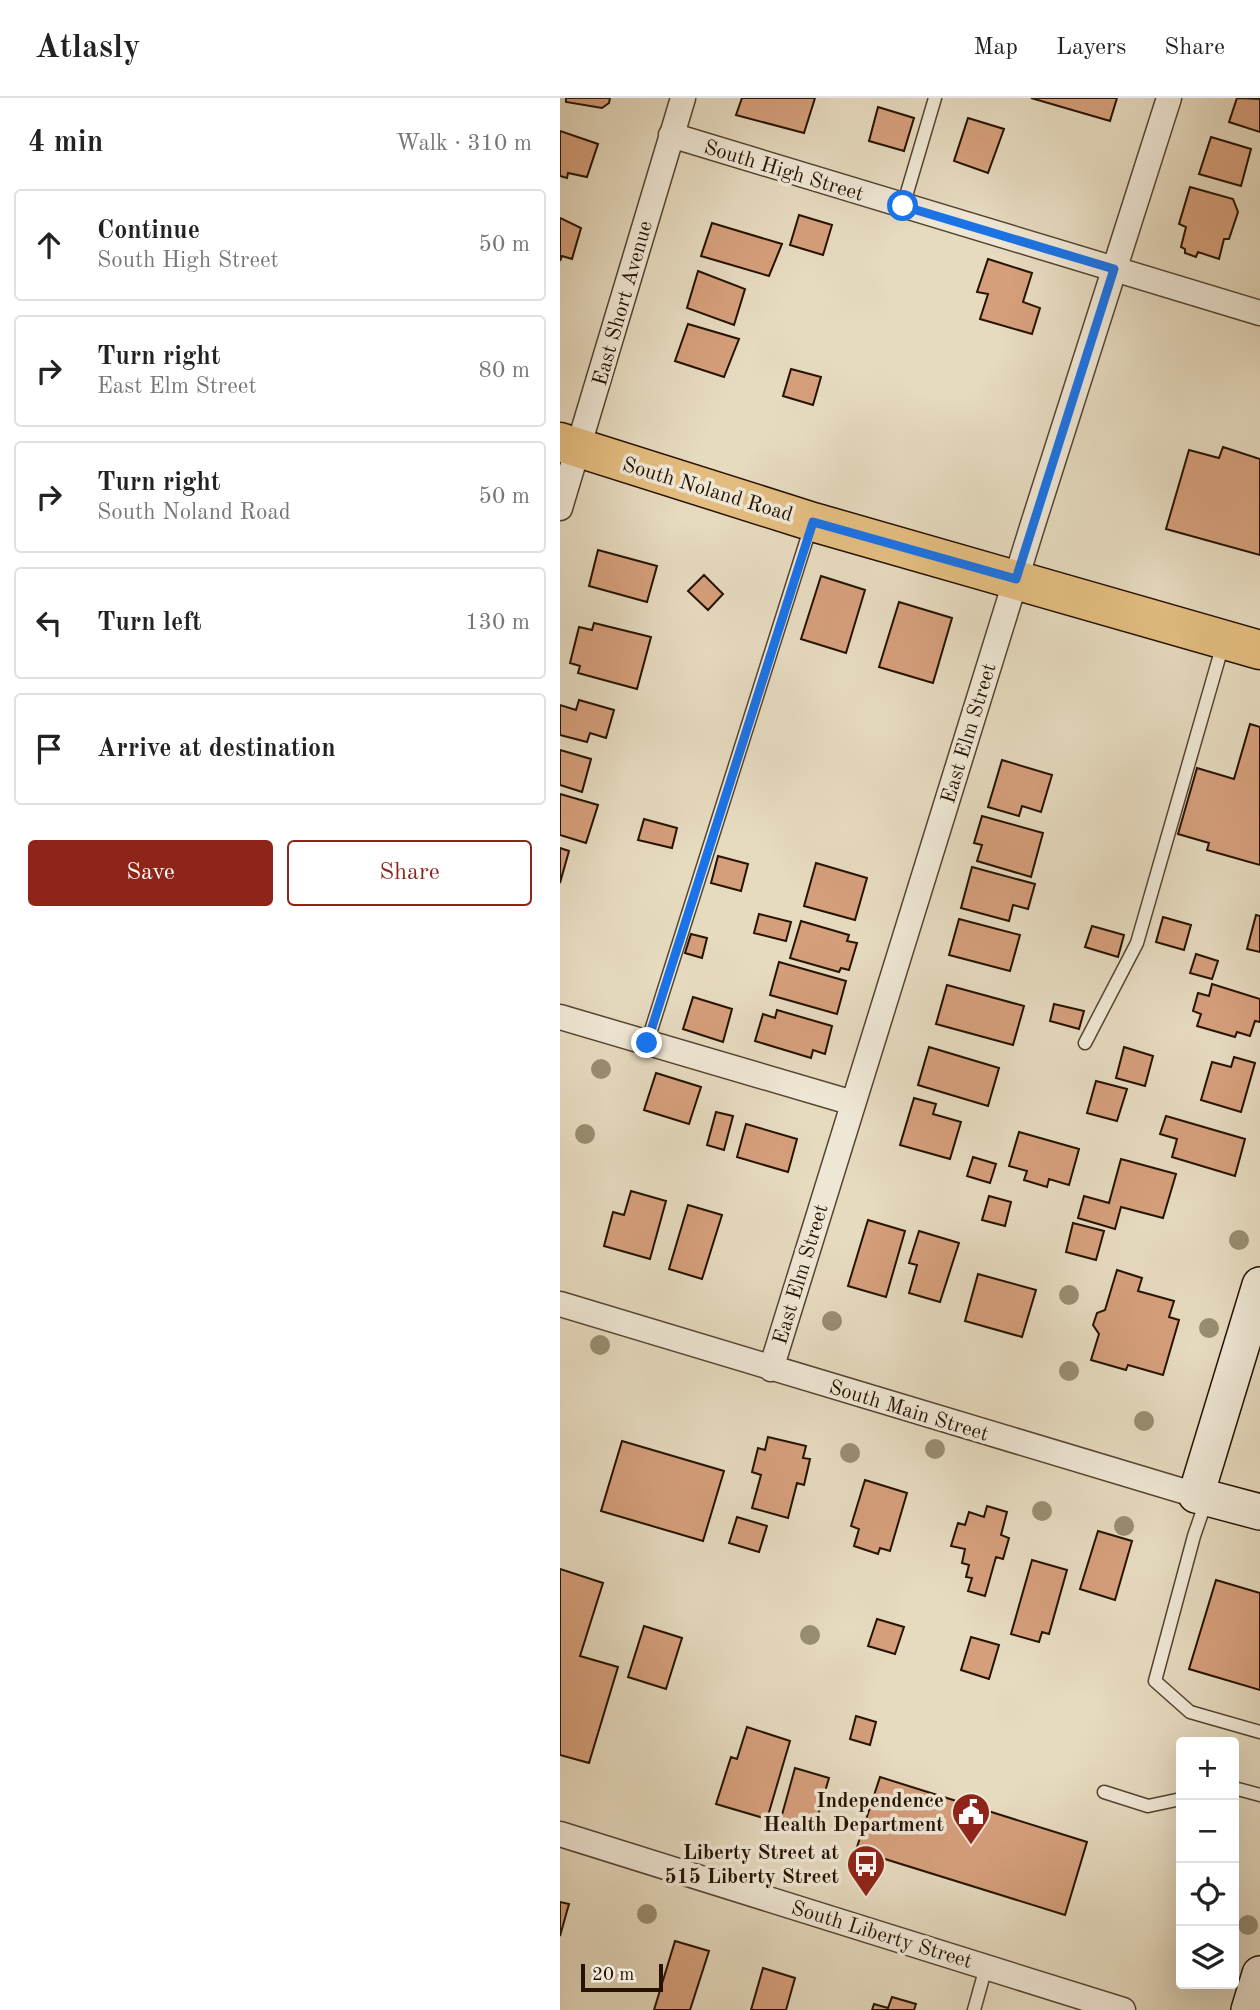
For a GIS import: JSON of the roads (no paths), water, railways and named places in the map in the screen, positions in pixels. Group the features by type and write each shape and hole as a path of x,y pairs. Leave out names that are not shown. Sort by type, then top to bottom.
{"main road":[{"name":"South Noland Road","path":"569,445 813,522 1242,646"}],"street":[{"name":"East Short Avenue","path":"560,508 569,445 683,98"},
{"name":"East Elm Street","path":"771,1369 1016,579 1169,98"},
{"name":"South High Street","path":"671,135 1260,313"},
{"path":"560,1017 853,1103"},
{"path":"1202,1497 1260,1284"},
{"name":"South Main Street","path":"560,1304 771,1369 1260,1512"},
{"name":"South Liberty Street","path":"560,1834 1123,2010"},
{"path":"1249,2010 1260,1974"}],"lane":[{"path":"903,206 935,98"},
{"path":"647,1043 813,522"},
{"path":"1085,1043 1137,943 1242,646"},
{"path":"1202,1497 1155,1681 1190,1712 1260,1732"},
{"path":"1239,1789 1260,1795"},
{"path":"1104,1793 1148,1806 1176,1799"},
{"path":"974,2010 986,1967"}],"place":[{"name":"Independence Health Department","path":"971,1846"},
{"name":"Liberty Street at 515 Liberty Street","path":"866,1898"}]}
